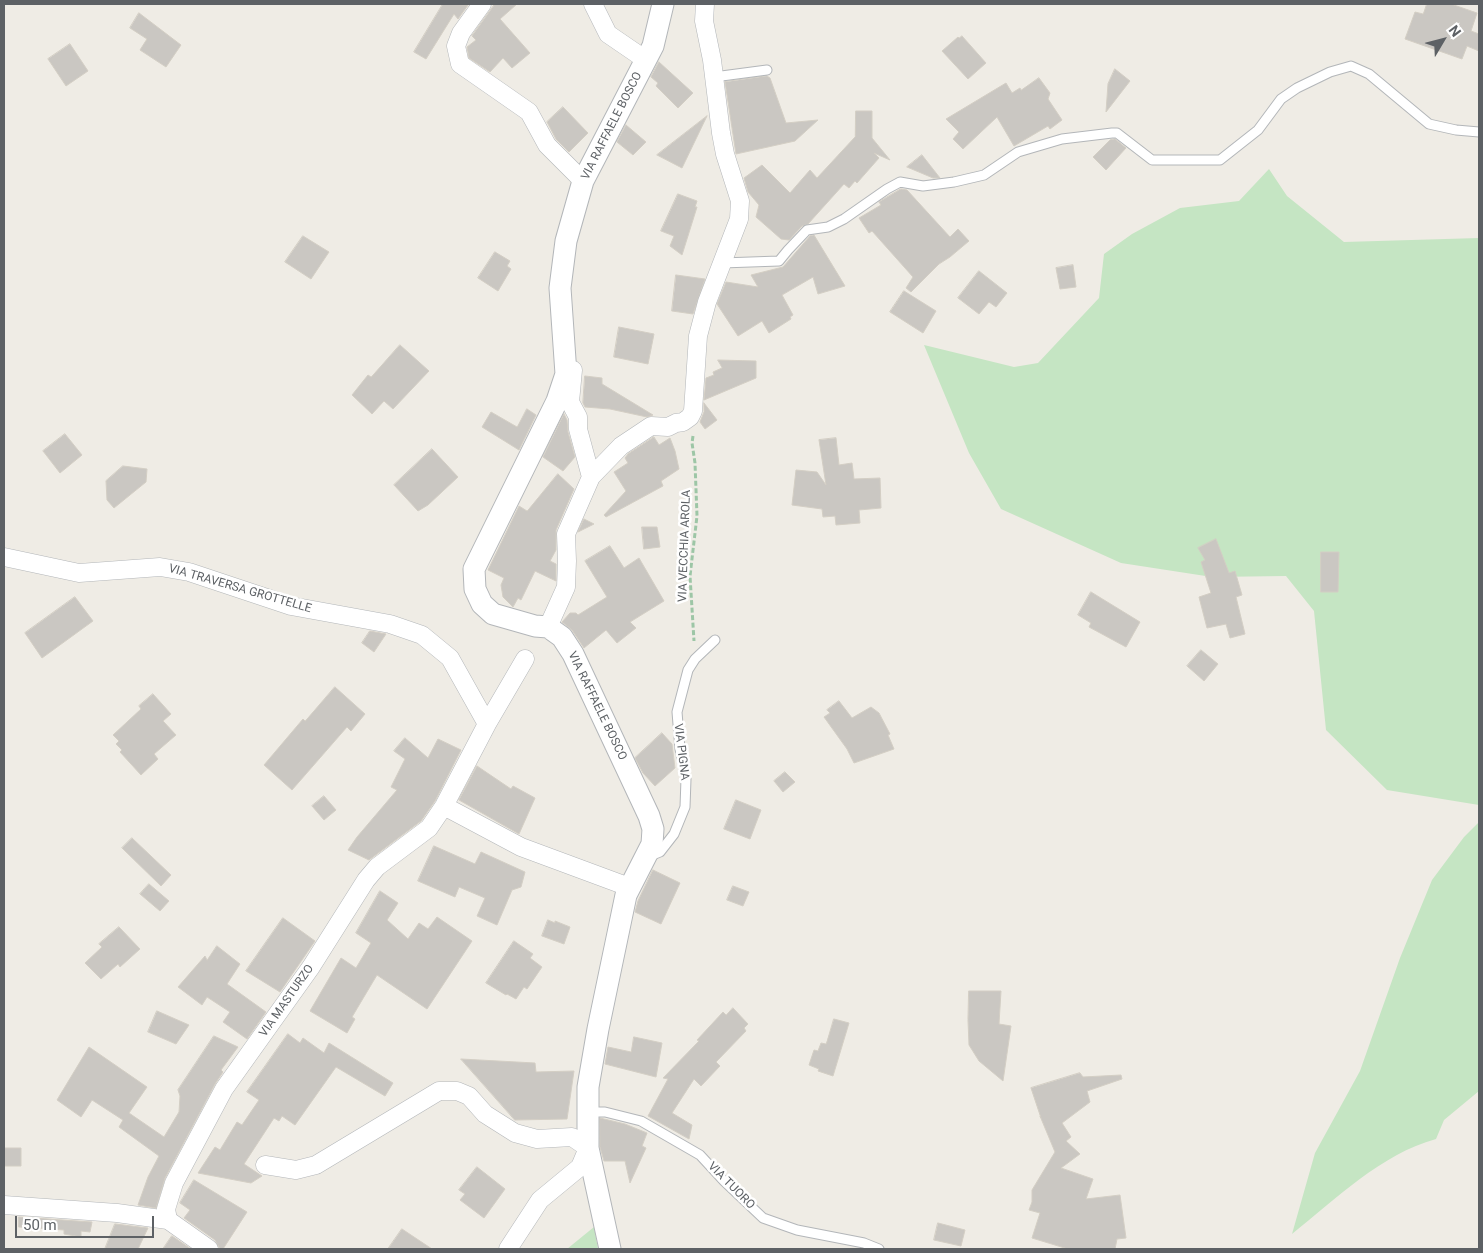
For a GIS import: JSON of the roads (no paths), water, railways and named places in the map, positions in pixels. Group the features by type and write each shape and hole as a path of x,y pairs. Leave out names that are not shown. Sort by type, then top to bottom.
{"street":[{"path":"482,4 461,33 456,46 460,64 529,112 547,145 583,181"},
{"path":"594,4 608,34 646,60"},
{"name":"VIA RAFFAELE BOSCO","path":"610,1249 588,1148 588,1087 626,895 652,844 653,829 649,816 573,654 562,637 548,627 535,626 493,614 482,604 475,589 474,569 557,400 566,374 560,288 566,241 583,181 653,46 663,4"},
{"path":"548,627 566,587 568,561 566,534 591,477 621,446 651,426 668,427 683,422 690,417 693,411 698,336 707,302 739,219 740,201 723,147 714,77 704,21 706,4"},
{"path":"560,288 569,321 573,369 570,402 578,417 579,436 591,477"},
{"name":"VIA TRAVERSA GROTTELLE","path":"4,557 79,573 160,567 189,572 291,606 390,624 422,635 450,658 487,724"},
{"path":"525,659 487,724 444,806 521,847 629,888"},
{"name":"VIA MASTURZO","path":"168,1220 166,1209 174,1183 224,1089 312,967 366,880 377,867 429,828 444,806"},
{"path":"265,1165 296,1170 316,1165 439,1091 457,1091 469,1096 485,1114 515,1133 537,1139 572,1136 588,1148 580,1167 540,1200 508,1249"},
{"path":"4,1205 117,1213 168,1220 209,1249"}],"lane":[{"path":"722,263 779,261 807,230 828,227 844,219 900,182 923,186 954,182 984,175 1018,152 1062,139 1117,133 1152,160 1220,160 1258,130 1281,99 1297,88 1330,72 1351,66 1369,74 1428,124 1456,130 1479,132"},
{"path":"714,77 767,70"},
{"name":"VIA PIGNA","path":"645,858 660,852 674,834 685,807 686,779 680,749 677,712 688,670 695,659 715,640"},
{"name":"VIA TUORO","path":"588,1112 604,1112 641,1121 700,1155 763,1218 797,1230 864,1243 879,1249"}]}
